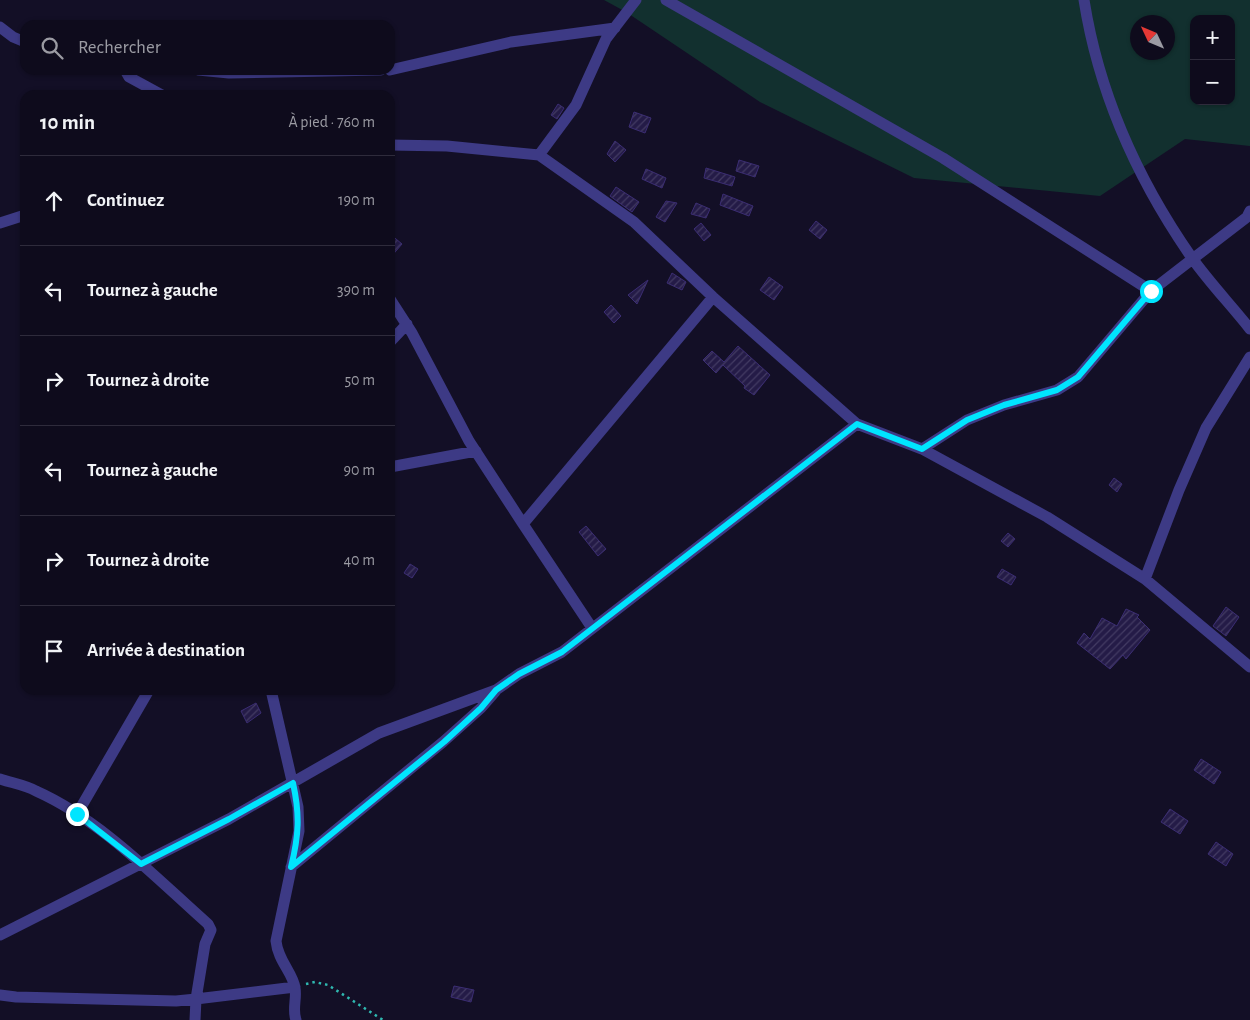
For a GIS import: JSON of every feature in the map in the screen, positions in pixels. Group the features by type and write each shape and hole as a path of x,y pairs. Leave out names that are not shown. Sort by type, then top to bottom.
{"street":[{"path":"539,155 576,105 606,39 636,0"},
{"path":"666,0 943,158 1151,291"},
{"path":"1084,0 1090,37 1106,94 1145,185 1193,259 1250,329"},
{"path":"0,27 20,40"},
{"path":"395,69 511,42 615,28"},
{"path":"129,75 153,90"},
{"path":"395,144 447,146 539,155 634,222 713,297 857,424 922,449 1047,518 1145,579 1250,667"},
{"path":"922,449 967,420 1004,405 1057,390 1078,377 1151,291 1246,217 1250,211"},
{"path":"0,223 20,217"},
{"path":"523,524 713,297"},
{"path":"395,308 476,450 592,628"},
{"path":"395,336 406,324"},
{"path":"1145,579 1179,490 1206,428 1250,357"},
{"path":"0,935 229,819 380,733 496,690 519,674 562,652 857,424"},
{"path":"395,467 476,450"},
{"path":"291,867 444,742 481,708 496,690"},
{"path":"77,814 146,695"},
{"path":"272,695 298,807 299,831 276,941 278,954 295,987 294,1004 296,1020"},
{"path":"0,779 35,790 77,814 141,864 211,928 196,999 196,1020"},
{"path":"0,995 176,1001 295,987"}],"path":[{"path":"295,987 322,982 384,1020"}],"green space":[{"path":"604,0 1250,0 1250,146 1185,139 1100,196 914,178 760,102 626,12"}],"building":[{"path":"558,104 564,108 557,119 551,115"},
{"path":"634,112 651,118 645,133 629,127"},
{"path":"615,141 626,150 615,162 607,154"},
{"path":"739,160 759,166 755,177 736,171"},
{"path":"706,168 735,177 732,186 704,178"},
{"path":"646,169 666,178 662,188 642,179"},
{"path":"616,187 639,202 632,212 610,196"},
{"path":"723,194 753,206 749,216 720,205"},
{"path":"666,201 677,203 665,222 656,217"},
{"path":"696,203 710,209 706,218 691,214"},
{"path":"816,221 827,230 820,239 809,230"},
{"path":"701,223 711,235 704,241 694,229"},
{"path":"395,238 402,244 395,252"},
{"path":"672,273 686,282 682,290 667,283"},
{"path":"769,277 783,287 774,300 760,290"},
{"path":"648,280 637,304 628,295"},
{"path":"611,305 621,316 614,323 604,312"},
{"path":"738,346 770,375 754,395 744,388 745,386 723,365 716,373 703,360 712,351 724,362"},
{"path":"1114,478 1122,484 1117,492 1109,485"},
{"path":"586,526 606,549 598,556 579,532"},
{"path":"1008,533 1015,539 1008,547 1001,541"},
{"path":"410,564 418,569 412,578 404,573"},
{"path":"1002,569 1016,577 1011,585 997,577"},
{"path":"1226,607 1239,617 1226,636 1213,626"},
{"path":"1126,609 1139,615 1137,617 1150,630 1126,659 1123,655 1110,669 1077,643 1084,633 1090,639 1102,618 1117,626"},
{"path":"256,703 261,713 247,723 241,711"},
{"path":"1201,759 1221,772 1214,784 1194,770"},
{"path":"1170,809 1188,821 1180,834 1161,822"},
{"path":"1216,842 1233,854 1226,866 1208,854"},
{"path":"454,986 474,990 471,1002 451,997"}],"route":[{"path":"77,814 141,864 229,819 293,783 298,807 299,831 291,867 324,842 349,818 398,781 444,742 481,708 496,690 519,674 562,652 857,424 922,449 967,420 1004,405 1035,398 1057,390 1078,377 1151,291"}]}
